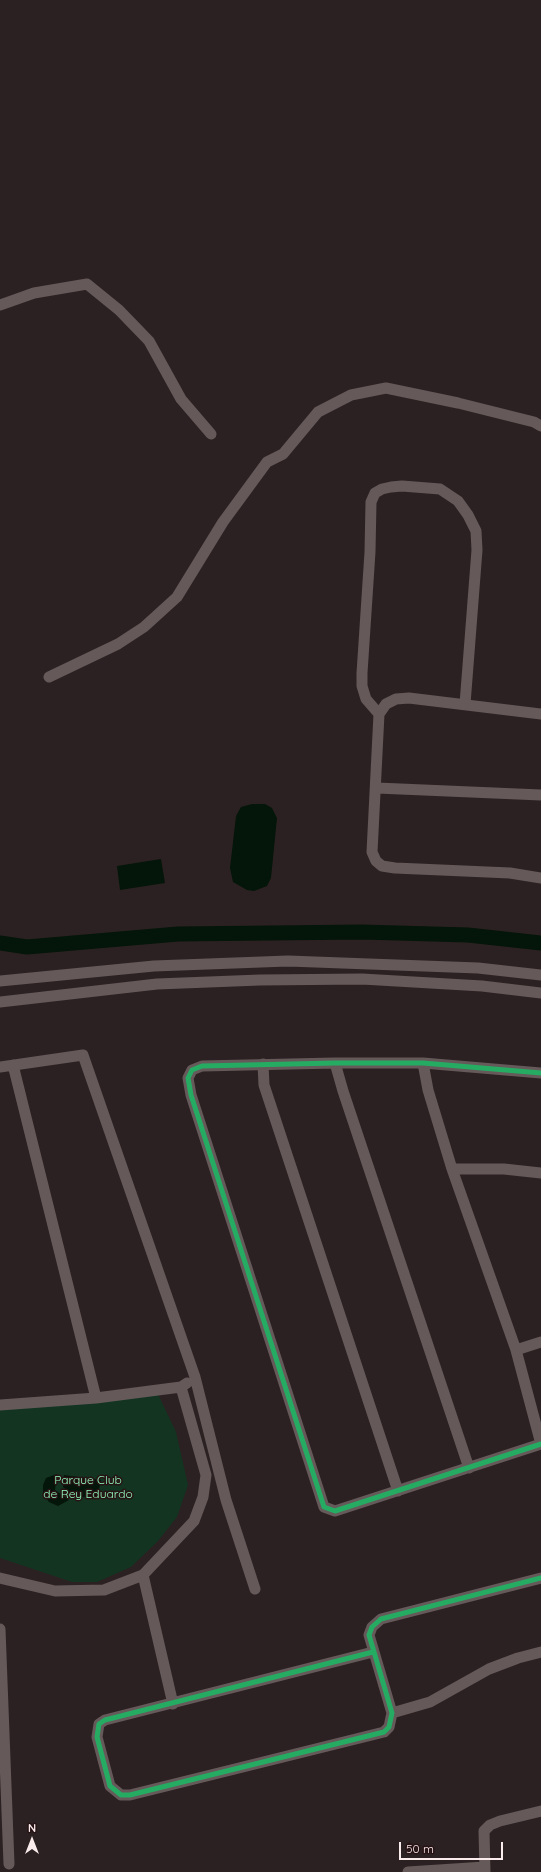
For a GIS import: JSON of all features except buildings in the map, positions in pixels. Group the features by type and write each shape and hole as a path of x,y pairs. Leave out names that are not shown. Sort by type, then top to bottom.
{"street":[{"path":"0,305 34,293 87,284 119,310 149,340 181,399 211,434"},
{"path":"49,677 118,644 144,627 177,597 223,522 266,462 283,454 318,412 351,395 386,388 534,422 541,426"},
{"path":"380,714 366,699 362,686 362,673 370,552 371,502 375,493 382,488 402,486 440,489 458,501 468,515 476,531 477,550 465,704"},
{"path":"541,714 409,698 396,699 386,704 380,714 377,788 372,852 376,861 382,866 510,873 541,878"},
{"path":"377,788 541,795"},
{"path":"0,981 154,966 288,961 478,968 541,976"},
{"path":"0,1002 157,984 260,980 362,979 482,986 541,993"},
{"path":"0,1067 83,1055 195,1377 226,1500 255,1589"},
{"path":"335,1063 469,1468"},
{"path":"423,1063 428,1090 452,1169 516,1350 541,1444 335,1511 327,1509 322,1504 191,1095 188,1078 192,1070 197,1067 207,1065 263,1064 423,1063 541,1073"},
{"path":"263,1064 264,1085 398,1491"},
{"path":"13,1065 96,1398"},
{"path":"452,1169 504,1169 541,1173"},
{"path":"516,1350 541,1342"},
{"path":"0,1405 96,1398 181,1387 195,1377"},
{"path":"0,1578 55,1592 104,1590 143,1575 194,1521 203,1497 206,1475 181,1387"},
{"path":"143,1575 173,1704"},
{"path":"373,1652 173,1704 105,1720 99,1724 97,1737 110,1786 115,1792 121,1795 130,1795 384,1732 389,1727 392,1713 369,1636 372,1627 381,1619 541,1578"},
{"path":"0,1628 3,1769 9,1864"},
{"path":"392,1713 430,1702 489,1669 518,1658 541,1652"},
{"path":"408,1872 485,1870 484,1831 490,1825 541,1811"}],"green space":[{"name":"Parque Club de Rey Eduardo","path":"157,1392 176,1432 188,1485 177,1517 158,1541 131,1567 97,1582 72,1582 0,1558 0,1407"}],"shaded area":[{"path":"252,804 265,804 272,808 277,818 271,878 267,886 254,891 247,890 233,882 230,868 236,816 241,807"},
{"path":"161,859 165,883 120,890 117,866"},
{"path":"57,1474 55,1490 69,1500 58,1506 49,1502 43,1494 43,1485 46,1478"},
{"path":"64,1475 101,1480 97,1499 75,1496 63,1487"}],"waterway":[{"path":"0,943 27,947 178,934 362,932 468,935 541,943"}],"cycle path":[{"path":"541,1073 423,1063 335,1063 202,1066 192,1070 188,1078 191,1095 324,1507 335,1511 541,1444"},
{"path":"373,1652 105,1720 99,1724 97,1737 110,1786 121,1795 130,1795 384,1732 389,1727 392,1713 369,1635 372,1627 381,1619 541,1578"}]}
